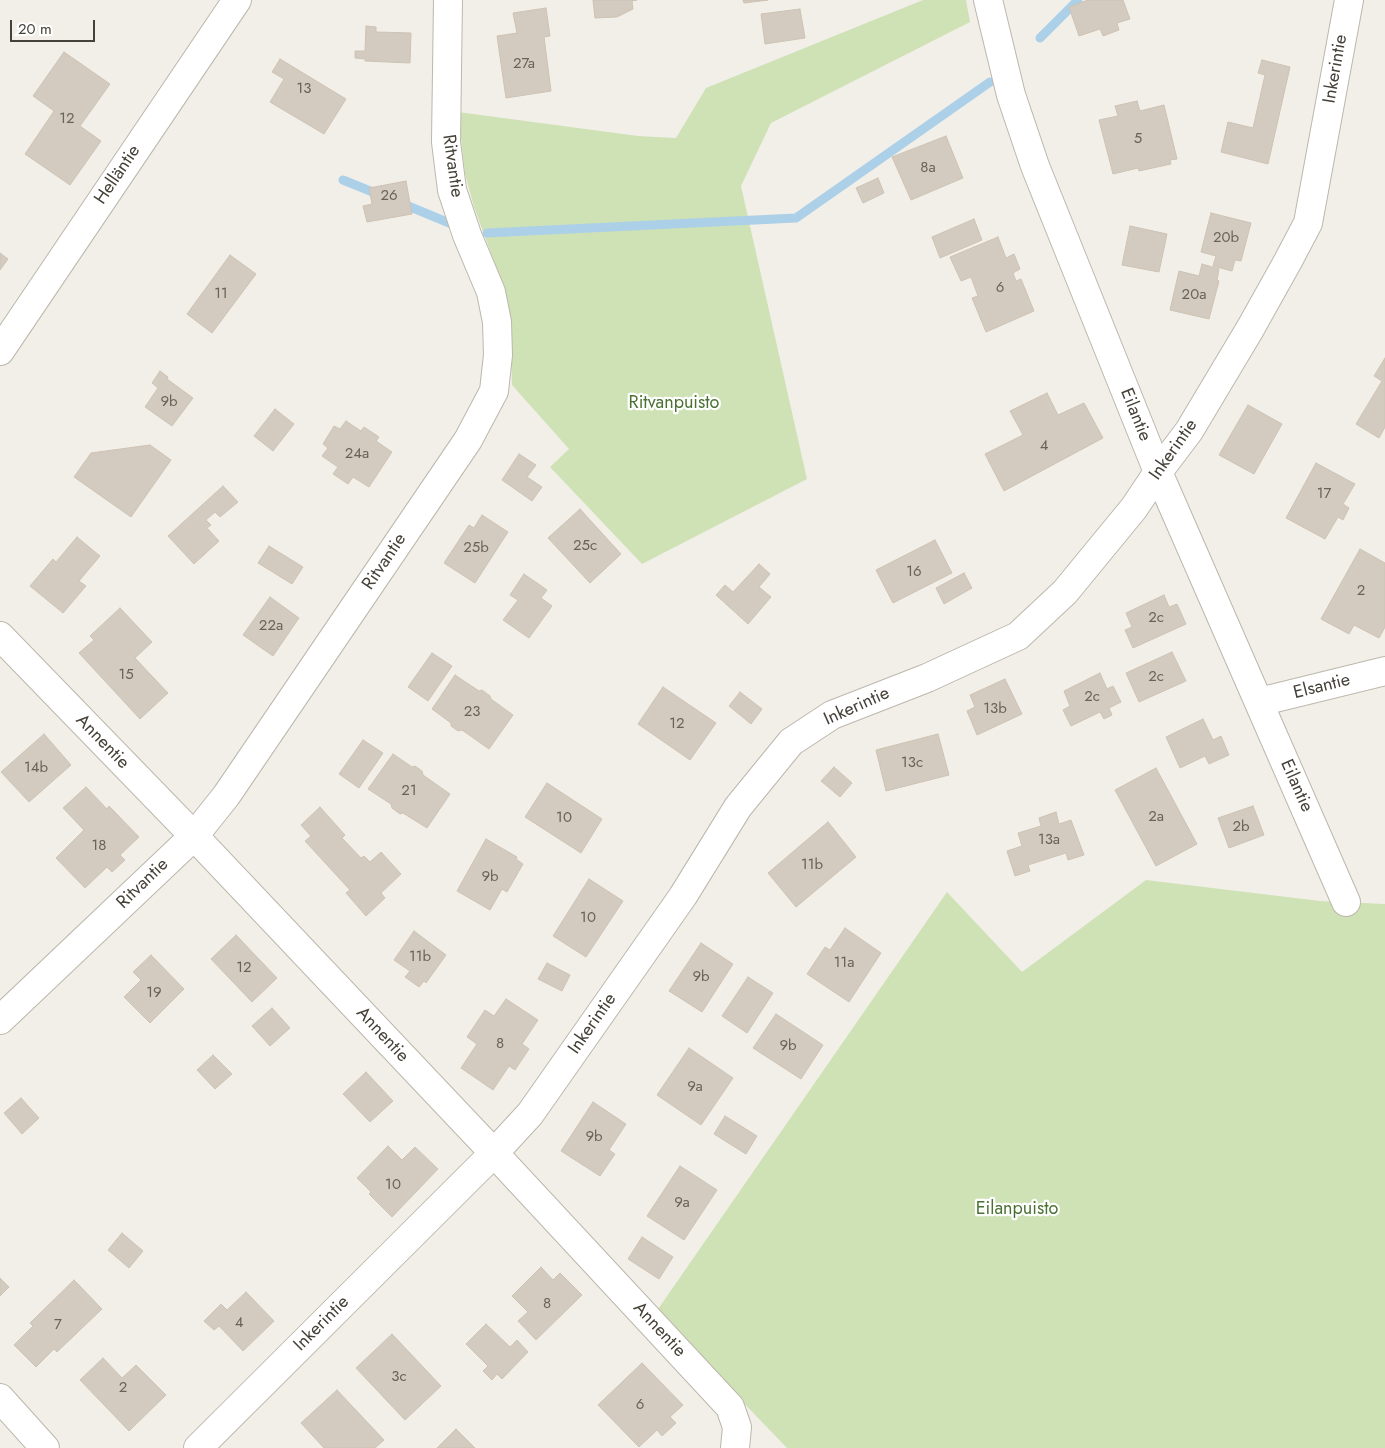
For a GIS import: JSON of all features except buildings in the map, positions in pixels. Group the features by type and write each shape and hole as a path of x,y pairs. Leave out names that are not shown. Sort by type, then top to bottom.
{"street":[{"name":"Helläntie","path":"0,351 238,0"},
{"name":"Ritvantie","path":"0,1020 194,836 226,796 468,440 494,391 498,355 497,322 491,292 467,235 452,190 446,142 448,0"},
{"name":"Eilantie","path":"988,0 1011,96 1035,166 1158,472 1346,902"},
{"name":"Inkerintie","path":"198,1448 494,1153 530,1114 683,896 738,807 791,742 832,715 927,678 1018,636 1065,592 1134,508 1194,422 1250,329 1308,223 1349,0"},
{"name":"Annentie","path":"0,636 194,836 494,1153 730,1407 737,1426 735,1448"},
{"name":"Elsantie","path":"1259,702 1385,672"},
{"path":"0,1398 45,1448"}],"green space":[{"name":"Ritvanpuisto","path":"923,0 966,0 970,22 771,123 741,186 807,479 642,564 550,467 569,449 512,385 507,297 474,207 465,174 458,112 638,136 676,138 706,88"},
{"name":"Eilanpuisto","path":"1146,880 1320,901 1385,904 1385,1448 787,1448 656,1312 947,892 1022,972"}],"waterway":[{"path":"1040,38 1078,0"},
{"path":"487,233 796,218 990,82"},
{"path":"343,180 380,195"},
{"path":"401,203 454,225"}]}
